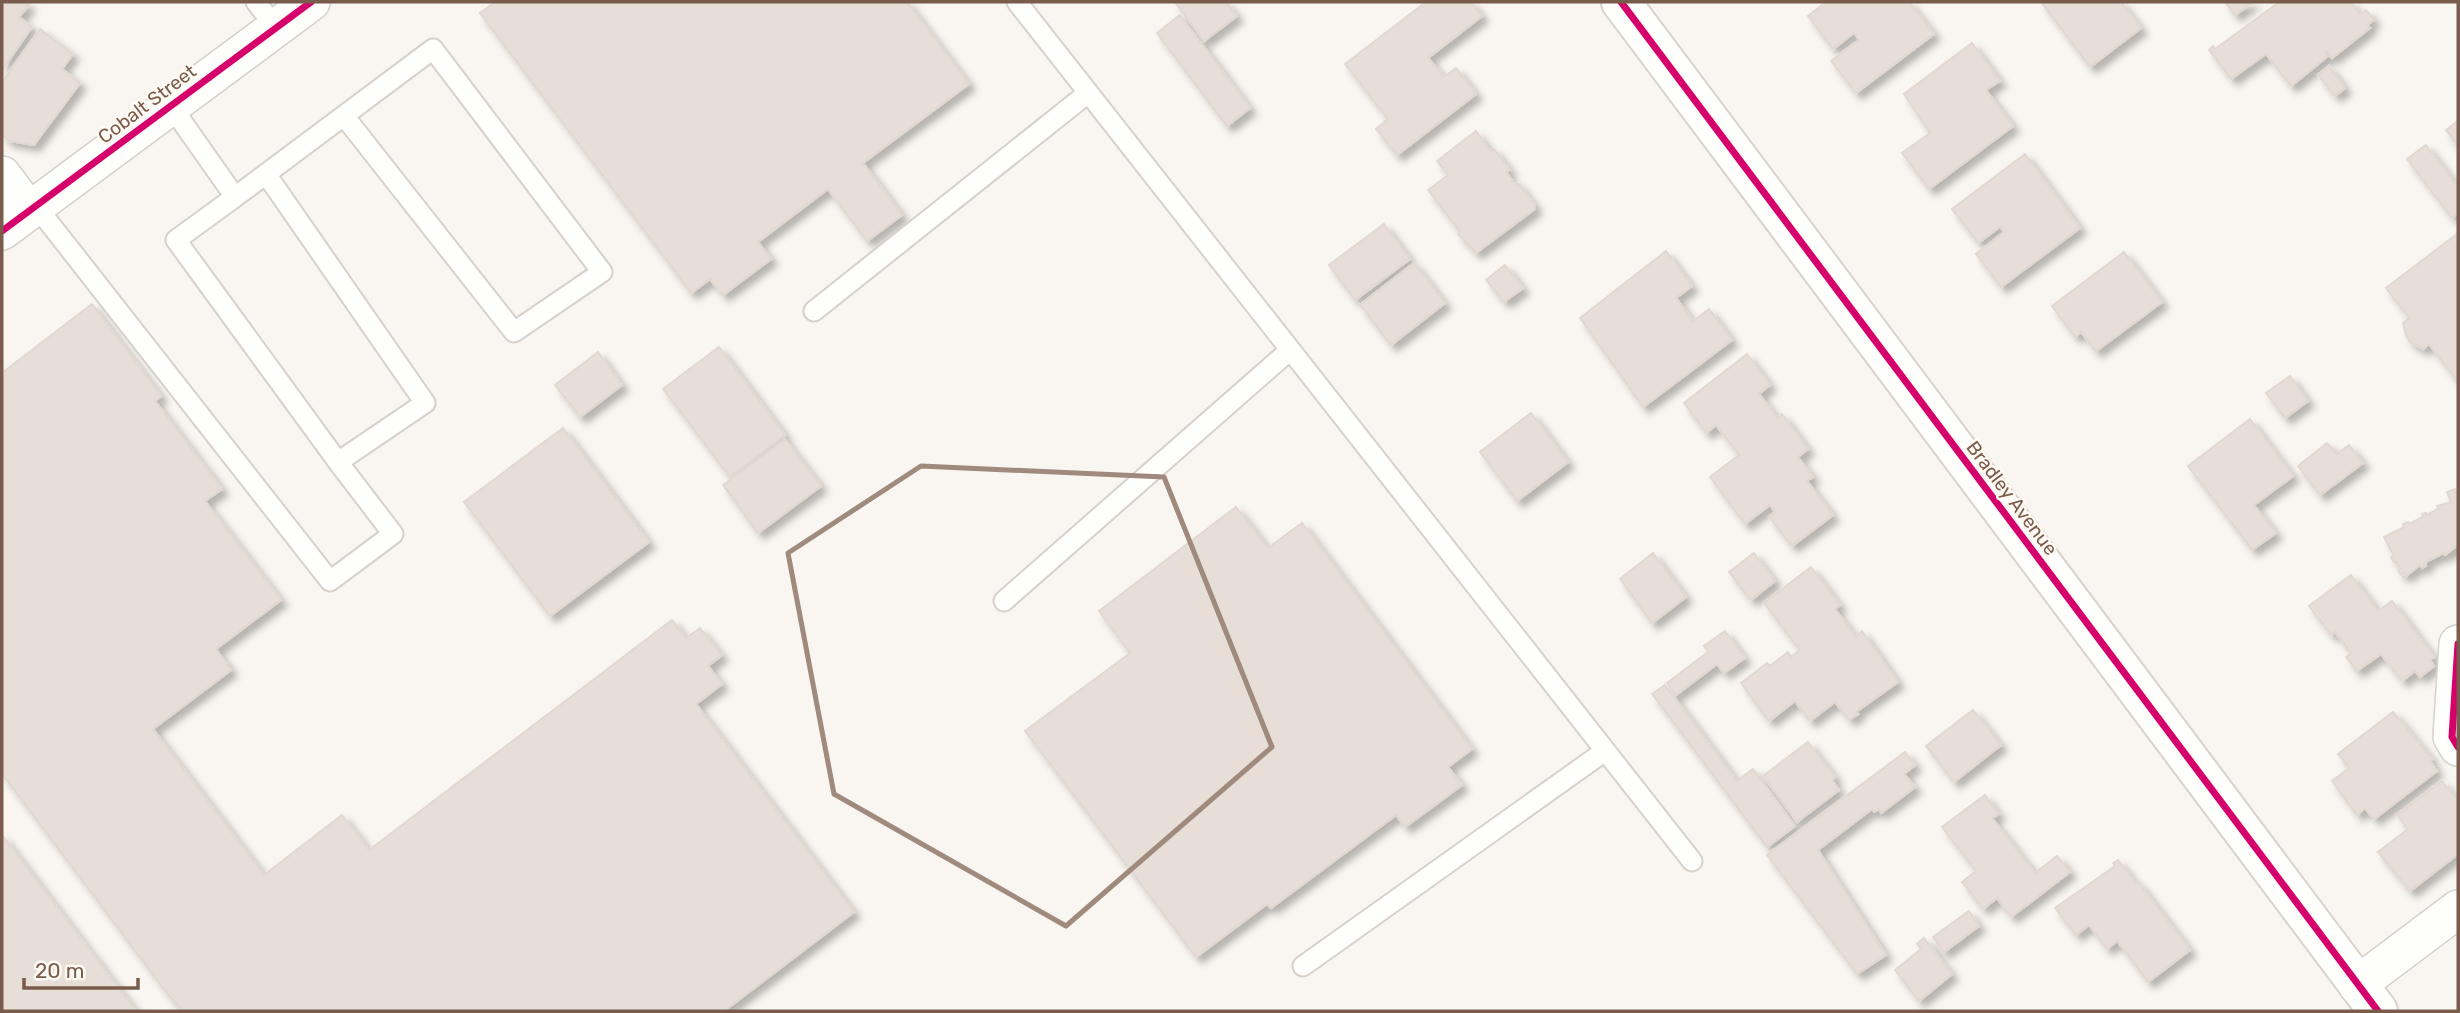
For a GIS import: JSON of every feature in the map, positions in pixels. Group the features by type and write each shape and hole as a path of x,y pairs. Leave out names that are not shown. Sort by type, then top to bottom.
{"street":[{"name":"Cobalt Street","path":"22,216 171,106 266,15 311,2"},
{"name":"Bradley Avenue","path":"1621,2 2368,998"},
{"path":"2,175 22,216"},
{"path":"2458,644 2452,737 2458,747"},
{"path":"2368,998 2458,909"}],"lane":[{"path":"1017,2 1692,861"},
{"path":"22,216 330,580 393,534 176,240 432,49 602,272 514,332 344,116"},
{"path":"814,311 1088,93"},
{"path":"171,106 236,197"},
{"path":"266,174 425,403 338,463"},
{"path":"1004,601 1290,350"},
{"path":"1303,966 1605,751"}],"highlighted area":[{"path":"921,466 1164,477 1272,747 1066,926 834,794 788,553"}],"building":[{"path":"2,2 25,2 29,5 19,17 32,27 2,70"},
{"path":"495,2 907,2 969,84 863,163 902,215 867,241 828,189 758,242 771,259 723,295 710,279 691,293 480,13"},
{"path":"1175,2 1226,2 1237,16 1204,41"},
{"path":"1426,2 1471,2 1482,16 1428,58 1444,77 1456,68 1476,94 1397,155 1376,129 1388,119 1345,64"},
{"path":"1826,2 1909,2 1934,34 1856,93 1831,61 1859,40 1854,33 1833,49 1808,16"},
{"path":"2041,2 2121,2 2141,28 2090,67"},
{"path":"2225,2 2253,2 2235,15"},
{"path":"2279,2 2350,2 2360,14 2366,10 2374,20 2367,25 2370,28 2332,58 2326,51 2328,56 2291,86 2266,54 2231,79 2209,50 2213,46 2215,49"},
{"path":"1180,15 1250,108 1227,126 1157,33"},
{"path":"40,29 73,54 62,69 80,83 34,145 10,141 2,135 2,82"},
{"path":"1972,43 2000,81 1986,90 2013,126 1929,189 1902,153 1930,133 1904,94"},
{"path":"2329,66 2345,88 2335,96 2318,75"},
{"path":"2458,121 2458,146 2446,130"},
{"path":"1476,131 1491,152 1494,149 1510,170 1506,172 1516,185 1518,183 1535,205 1535,209 1476,253 1458,234 1460,232 1428,190 1448,175 1437,161"},
{"path":"2426,145 2458,187 2458,212 2452,218 2407,159"},
{"path":"2025,154 2080,228 2001,287 1976,254 2004,232 2000,227 1978,243 1952,209"},
{"path":"1384,224 1410,259 1355,300 1329,265"},
{"path":"2458,233 2458,382 2429,344 2423,349 2410,342 2403,323 2409,318 2386,288"},
{"path":"1666,251 1692,286 1676,298 1693,321 1709,309 1732,340 1643,407 1580,318"},
{"path":"2124,252 2162,302 2096,351 2081,332 2075,337 2052,306"},
{"path":"1414,263 1445,303 1391,345 1360,305"},
{"path":"1505,265 1523,288 1504,302 1486,280"},
{"path":"92,304 161,396 155,401 222,489 205,501 281,600 216,649 231,670 153,729 264,875 342,815 369,850 672,620 686,638 700,628 722,655 708,666 722,684 696,704 854,912 724,1011 183,1011 2,774 2,373"},
{"path":"719,347 785,435 730,477 663,389"},
{"path":"598,352 622,385 580,417 555,385"},
{"path":"1747,354 1770,385 1759,394 1778,418 1782,414 1808,449 1798,457 1813,477 1807,481 1833,515 1792,546 1769,517 1775,512 1770,505 1745,524 1710,477 1739,455 1716,425 1706,433 1684,403"},
{"path":"2290,376 2308,401 2285,418 2266,393"},
{"path":"1531,413 1568,462 1517,501 1480,452"},
{"path":"2250,419 2293,476 2254,505 2276,533 2252,550 2188,466"},
{"path":"563,428 649,542 550,616 464,502"},
{"path":"785,439 821,486 758,533 723,485"},
{"path":"2327,443 2337,454 2349,445 2363,463 2320,495 2298,466"},
{"path":"2455,489 2458,495 2458,545 2445,555 2444,553 2425,562 2426,566 2422,568 2420,565 2406,576 2404,573 2401,575 2384,537 2404,527 2403,524 2409,524 2423,517 2422,514 2427,515 2439,508 2437,506 2451,502 2447,492"},
{"path":"1236,507 1268,548 1302,523 1472,749 1448,767 1462,785 1405,827 1396,815 1271,908 1267,904 1196,957 1025,731 1130,653 1099,611"},
{"path":"1653,553 1686,597 1652,623 1620,579"},
{"path":"1754,553 1775,581 1751,600 1729,572"},
{"path":"1811,567 1840,605 1835,609 1856,637 1862,631 1898,682 1849,720 1835,702 1810,721 1795,701 1769,721 1741,683 1767,663 1770,666 1788,652 1791,657 1800,650 1764,603"},
{"path":"2351,575 2378,611 2392,601 2434,657 2430,660 2434,666 2420,677 2415,671 2402,681 2381,654 2357,671 2346,657 2351,654 2335,632 2331,635 2309,606"},
{"path":"1725,631 1745,658 1724,673 1717,664 1676,695 1667,683 1708,652 1704,646"},
{"path":"1665,685 1737,781 1753,769 1795,826 1767,847 1652,694"},
{"path":"1973,710 2001,745 1954,782 1926,746"},
{"path":"2393,712 2432,759 2430,761 2437,771 2374,819 2365,808 2357,815 2332,781 2349,768 2338,754"},
{"path":"1808,742 1835,777 1832,780 1839,790 1797,822 1763,776"},
{"path":"1905,752 1915,765 1904,774 1915,787 1881,813 1879,809 1874,812 1872,809 1818,850 1886,955 1857,974 1767,855"},
{"path":"2442,781 2454,796 2458,796 2458,854 2410,891 2378,852 2408,829 2397,815"},
{"path":"1985,795 1999,814 1992,818 2035,873 2057,856 2070,872 2011,917 1997,898 1983,909 1962,882 1976,871 1942,827"},
{"path":"2,835 136,1011 2,1011"},
{"path":"2118,860 2190,950 2148,982 2117,941 2107,949 2089,925 2076,935 2055,908 2115,866 2113,863"},
{"path":"1969,911 1979,926 1944,952 1933,937"},
{"path":"1924,938 1952,974 1919,1001 1895,970 1921,949 1917,944"}],"cycle path":[{"path":"2,231 311,2"},
{"path":"1621,2 2378,1011"},
{"path":"2458,644 2452,737 2458,747"}]}
